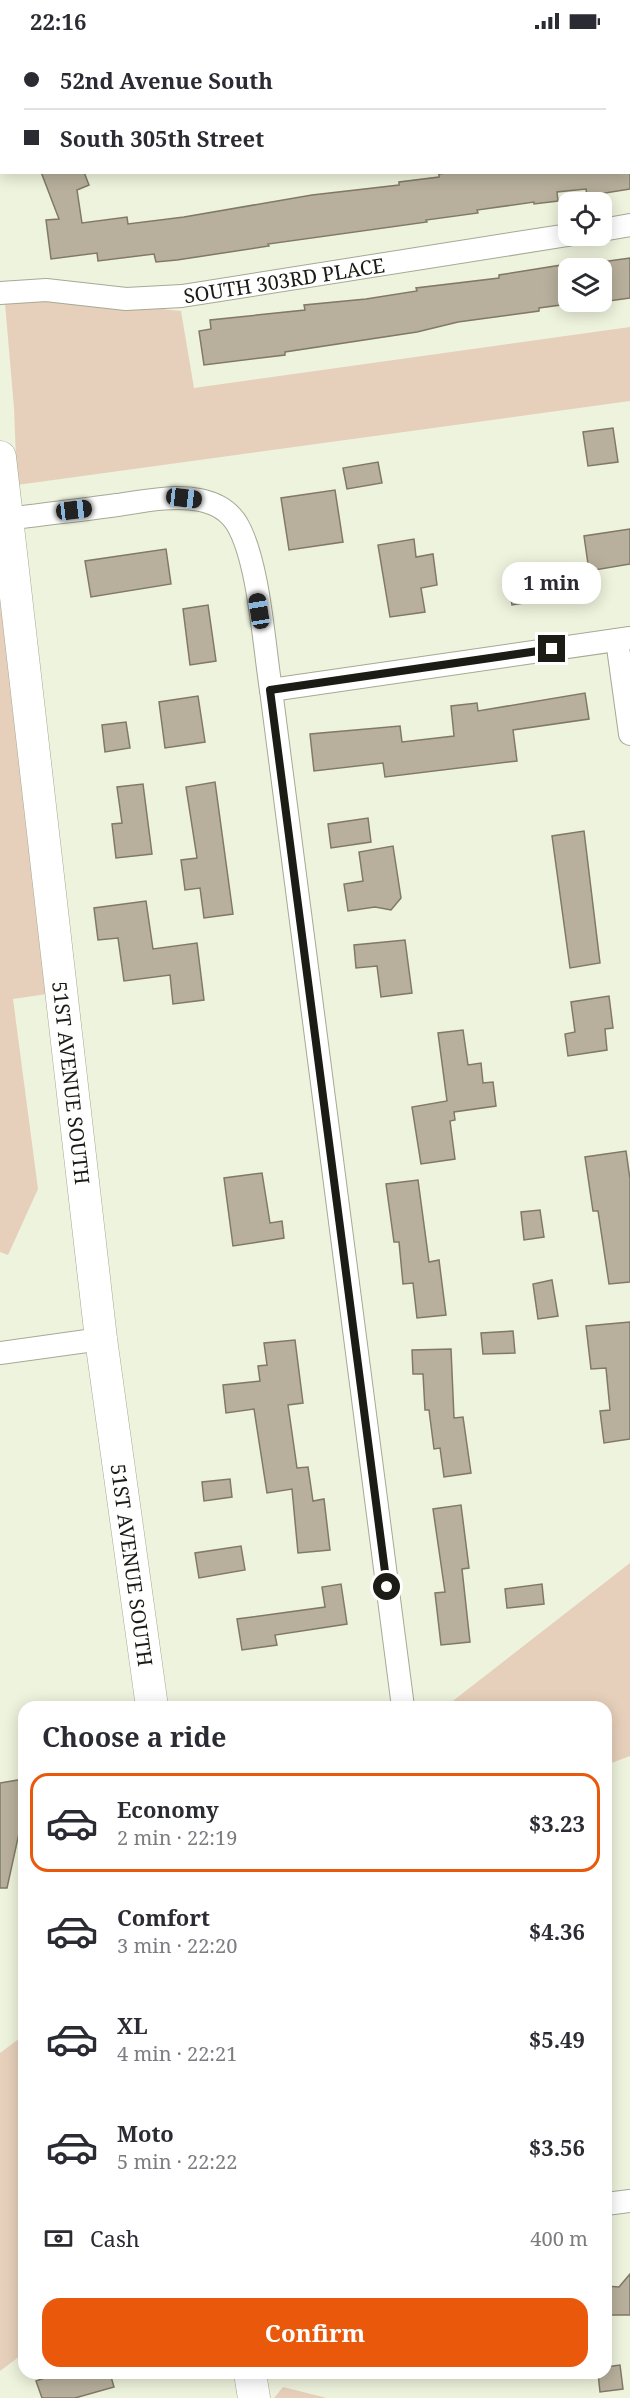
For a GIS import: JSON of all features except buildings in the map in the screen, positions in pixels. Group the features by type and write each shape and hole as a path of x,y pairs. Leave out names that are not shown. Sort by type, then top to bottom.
{"main road":[{"name":"51ST AVENUE SOUTH","path":"0,456 100,1339 151,1701"},
{"path":"251,2379 254,2398"}],"street":[{"path":"612,228 630,225"},
{"name":"SOUTH 303RD PLACE","path":"0,293 46,290 134,299 182,296 558,237"},
{"path":"8,519 184,498 212,503 224,510 237,525 253,571 402,1701"},
{"path":"270,690 624,639 630,734"},
{"path":"0,1353 100,1339"},
{"path":"612,2203 630,2201"}],"shaded area":[{"path":"4,292 181,311 194,388 630,327 630,401 17,485 14,408"},
{"path":"0,494 61,992 13,999 38,1189 8,1255 0,1252"},
{"path":"630,1563 630,1756 612,1763 612,1701 453,1701"},
{"path":"18,2040 18,2358 0,2371 0,2053"},
{"path":"283,2387 327,2398 274,2398"}],"route":[{"path":"387,1587 270,690 552,649"}]}
